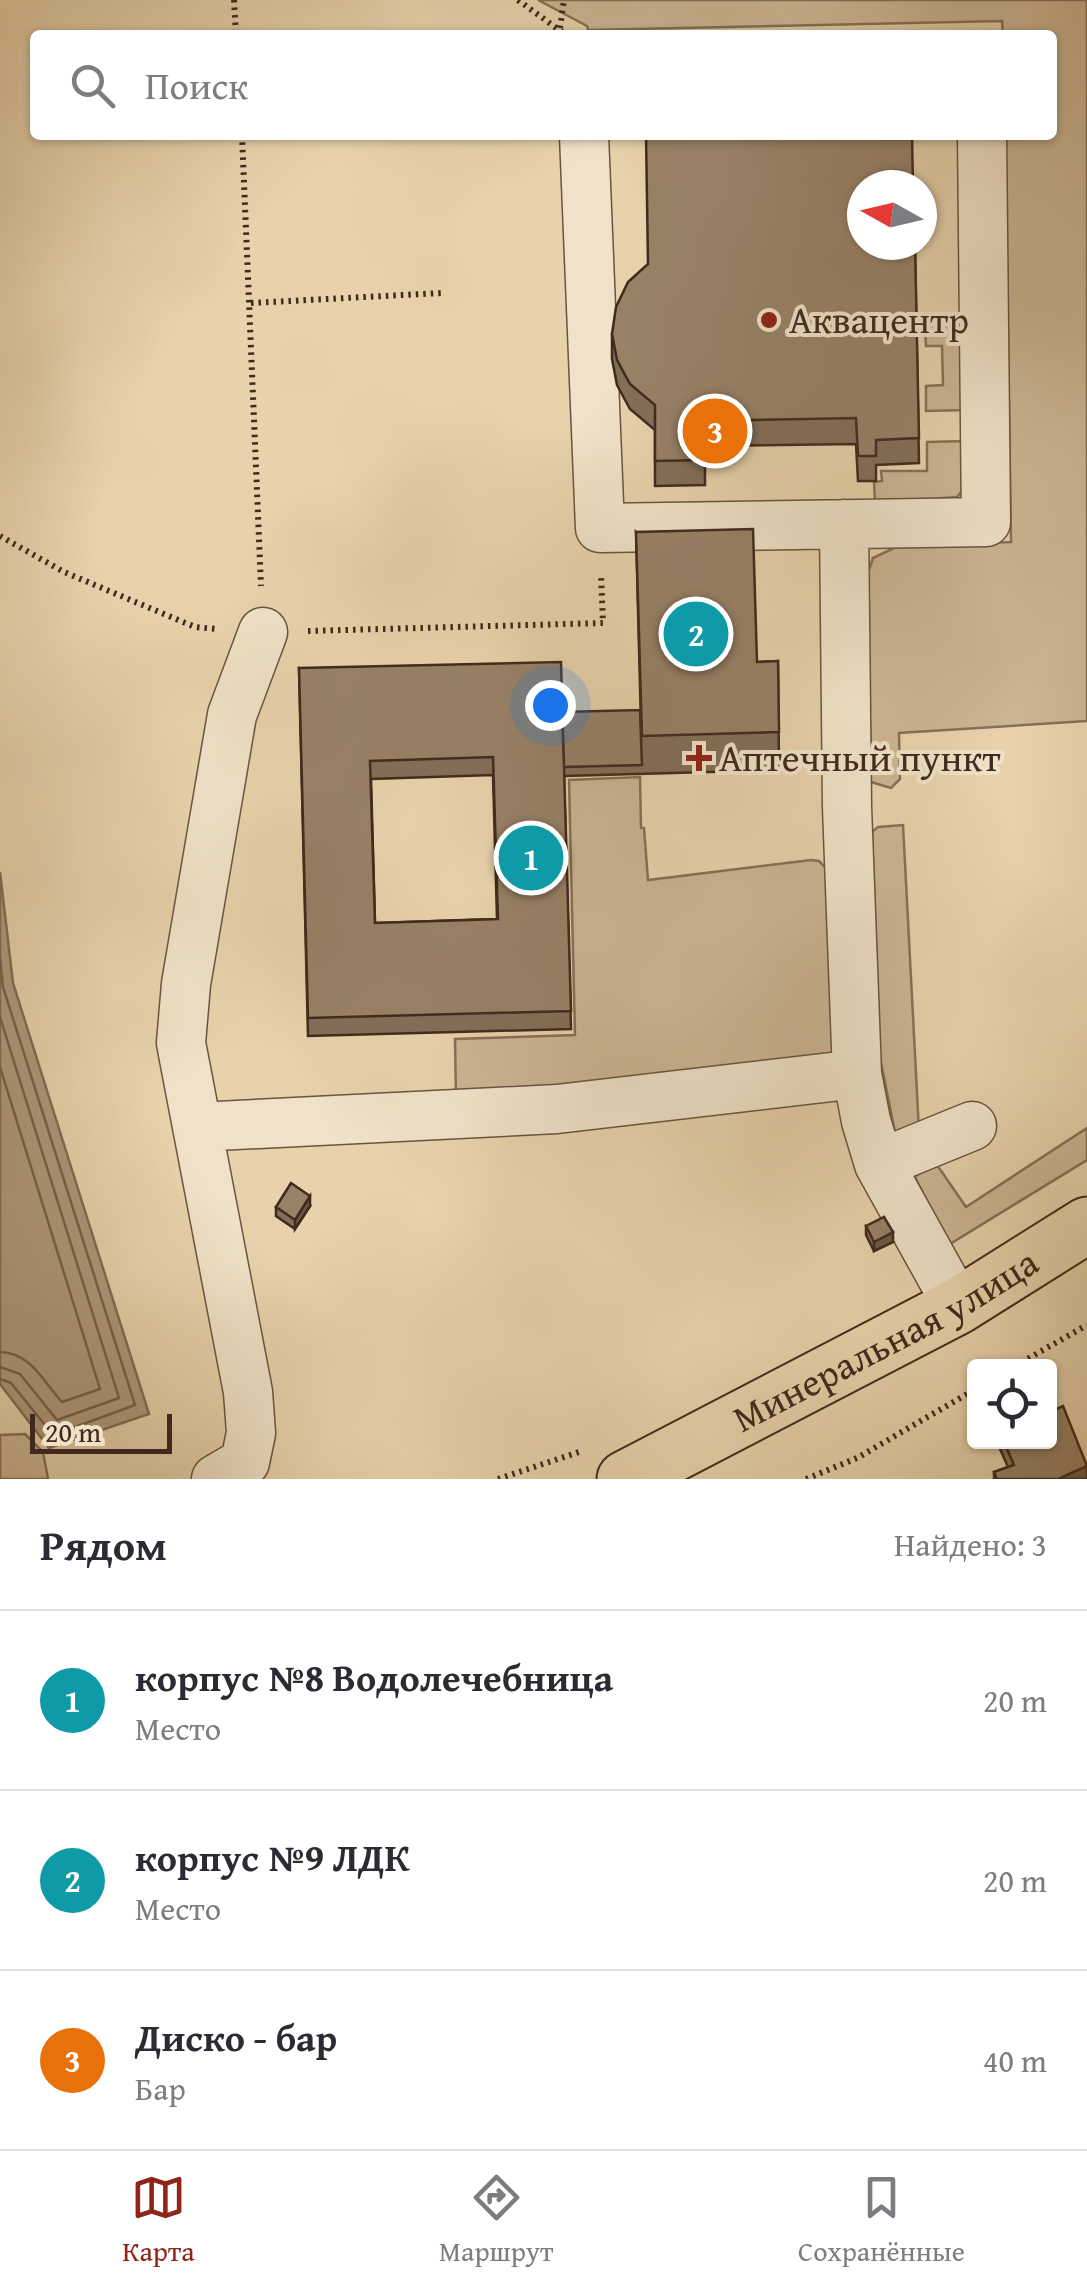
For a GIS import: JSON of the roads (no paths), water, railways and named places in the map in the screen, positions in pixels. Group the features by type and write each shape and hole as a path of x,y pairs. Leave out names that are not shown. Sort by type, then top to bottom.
{"main road":[{"name":"Минеральная улица","path":"612,1462 958,1306 1087,1225"}],"lane":[{"path":"584,140 600,528 986,522 982,140"},
{"path":"844,524 847,807 857,1074 880,1164 958,1306"},
{"path":"238,1473 251,1433 248,1392 181,1043 186,984 232,714 263,632"},
{"path":"197,1127 557,1109 857,1074"},
{"path":"880,1164 972,1126"}],"water":[{"path":"0,872 13,983 149,1414 49,1448 0,1384"}],"place":[{"name":"Аквацентр","path":"769,320"},
{"name":"Диско - бар","path":"715,431"},
{"name":"корпус №9 ЛДК","path":"696,634"},
{"name":"Аптечный пункт","path":"699,758"},
{"name":"корпус №8 Водолечебница","path":"531,858"}]}
